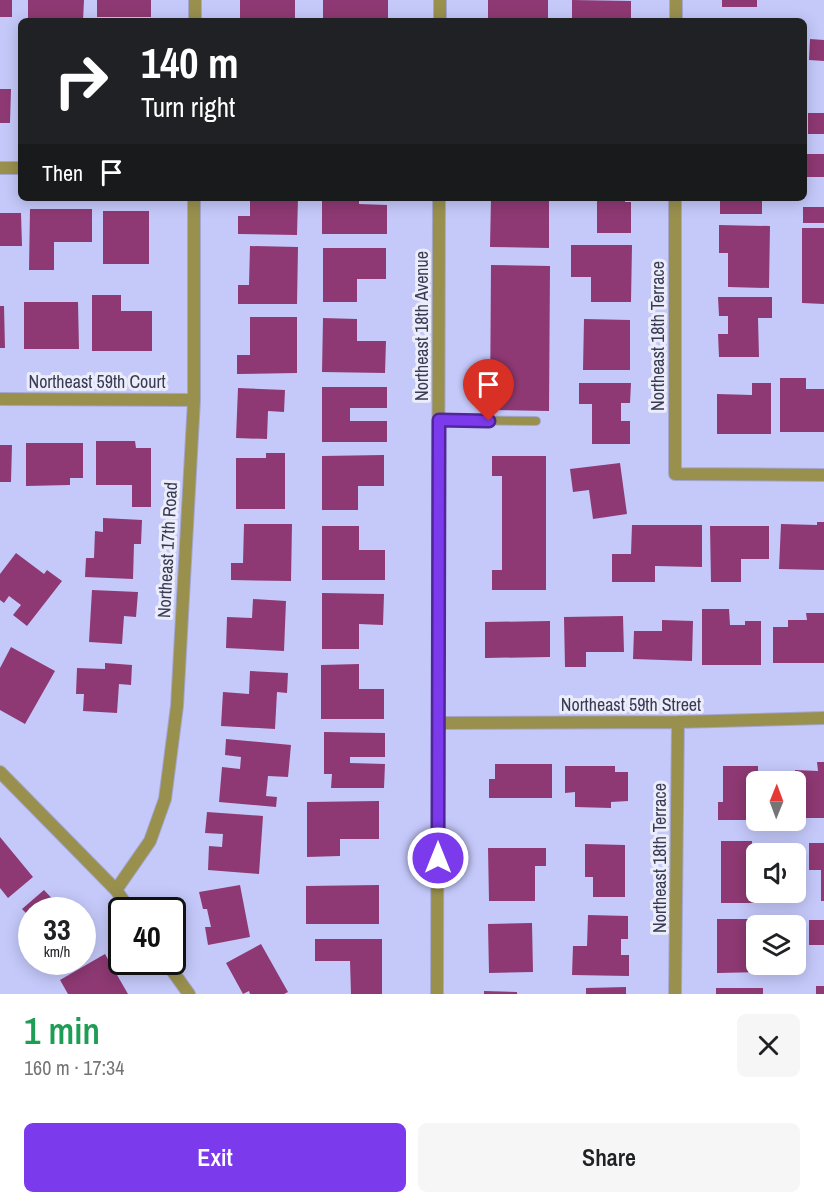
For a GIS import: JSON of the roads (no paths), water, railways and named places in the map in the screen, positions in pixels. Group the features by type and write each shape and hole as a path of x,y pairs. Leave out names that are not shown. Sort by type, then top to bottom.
{"street":[{"path":"195,0 195,18"},
{"path":"440,0 440,18"},
{"path":"676,0 676,18"},
{"path":"0,168 18,168"},
{"name":"Northeast 17th Road","path":"116,890 150,842 165,799 177,706 194,400 194,201"},
{"name":"Northeast 18th Avenue","path":"438,994 439,201"},
{"name":"Northeast 18th Terrace","path":"675,201 675,474 824,475"},
{"name":"Northeast 59th Court","path":"0,399 194,400"},
{"name":"Northeast 59th Street","path":"438,723 678,722 824,718"},
{"name":"Northeast 18th Terrace","path":"675,994 678,722"},
{"path":"0,772 121,897"},
{"path":"175,975 189,994"}],"lane":[{"path":"439,420 536,421"}]}
